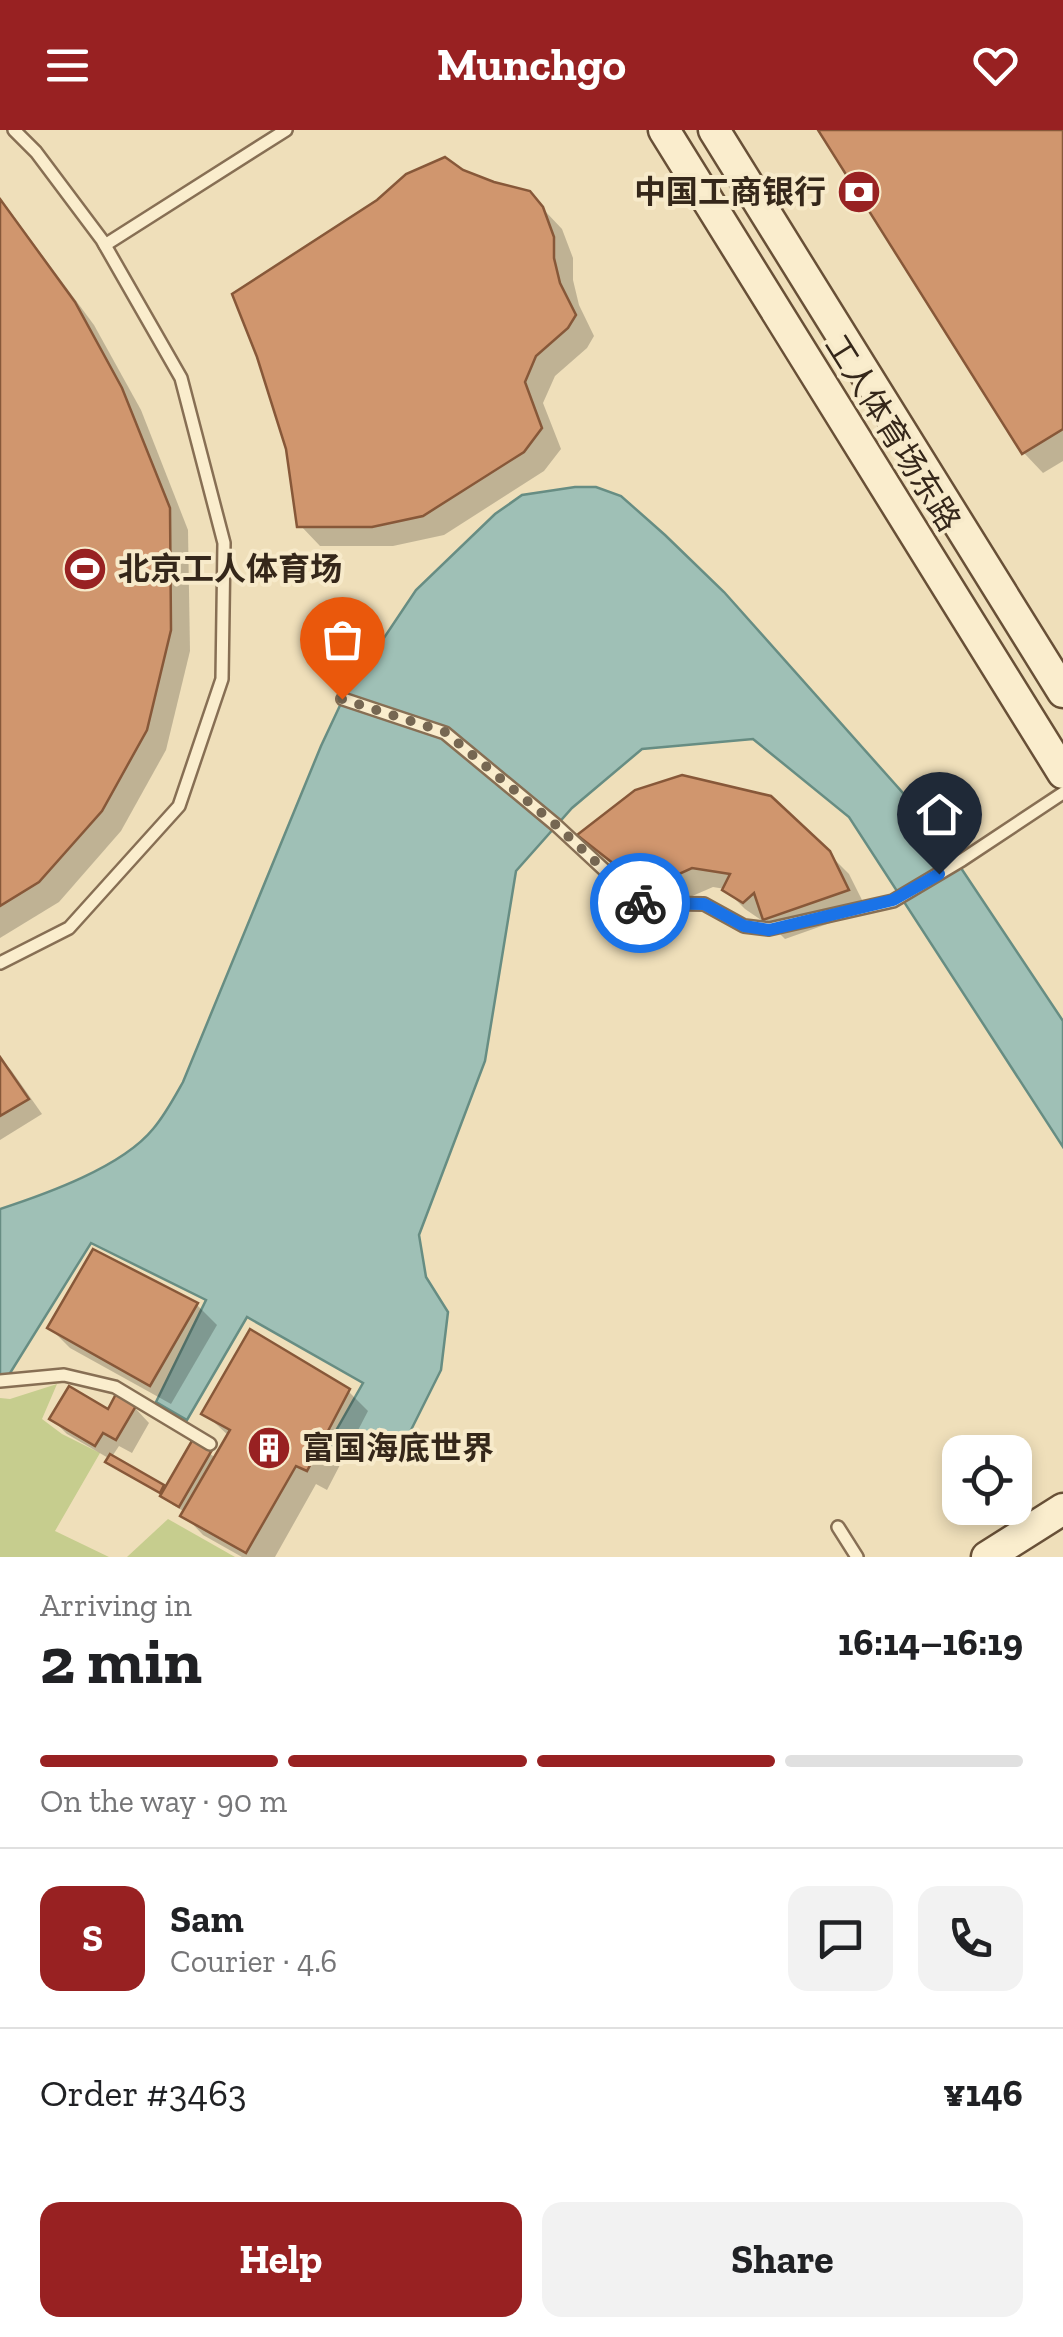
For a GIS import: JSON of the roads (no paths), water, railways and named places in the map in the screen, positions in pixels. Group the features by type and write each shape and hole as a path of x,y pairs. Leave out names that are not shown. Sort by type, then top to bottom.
{"main road":[{"name":"工人体育场东路","path":"664,130 1063,774"},
{"name":"工人体育场东路","path":"714,130 1063,692"},
{"path":"987,1557 1063,1510"}],"lane":[{"path":"0,963 69,928 178,806 222,679 224,543 181,378 105,245 36,152 14,130"},
{"path":"105,245 286,130"},
{"path":"342,699 445,732 556,825 640,903 704,904 744,926 769,930 893,900 1063,793"},
{"path":"0,1381 64,1375 115,1387 210,1444"},
{"path":"838,1526 857,1557"}],"water":[{"path":"596,487 621,496 665,535 724,592 935,829 1063,1021 1063,1147 849,817 753,739 642,749 572,808 516,871 485,1061 419,1235 426,1277 448,1312 441,1370 409,1434 320,1459 363,1383 247,1317 187,1420 156,1402 206,1300 91,1243 7,1378 0,1378 0,1209 103,1167 139,1143 157,1124 183,1082 343,699 416,590 495,514 522,495"}],"place":[{"name":"中国工商银行","path":"859,192"},
{"name":"北京工人体育场","path":"85,569"},
{"name":"富国海底世界","path":"269,1448"}]}
